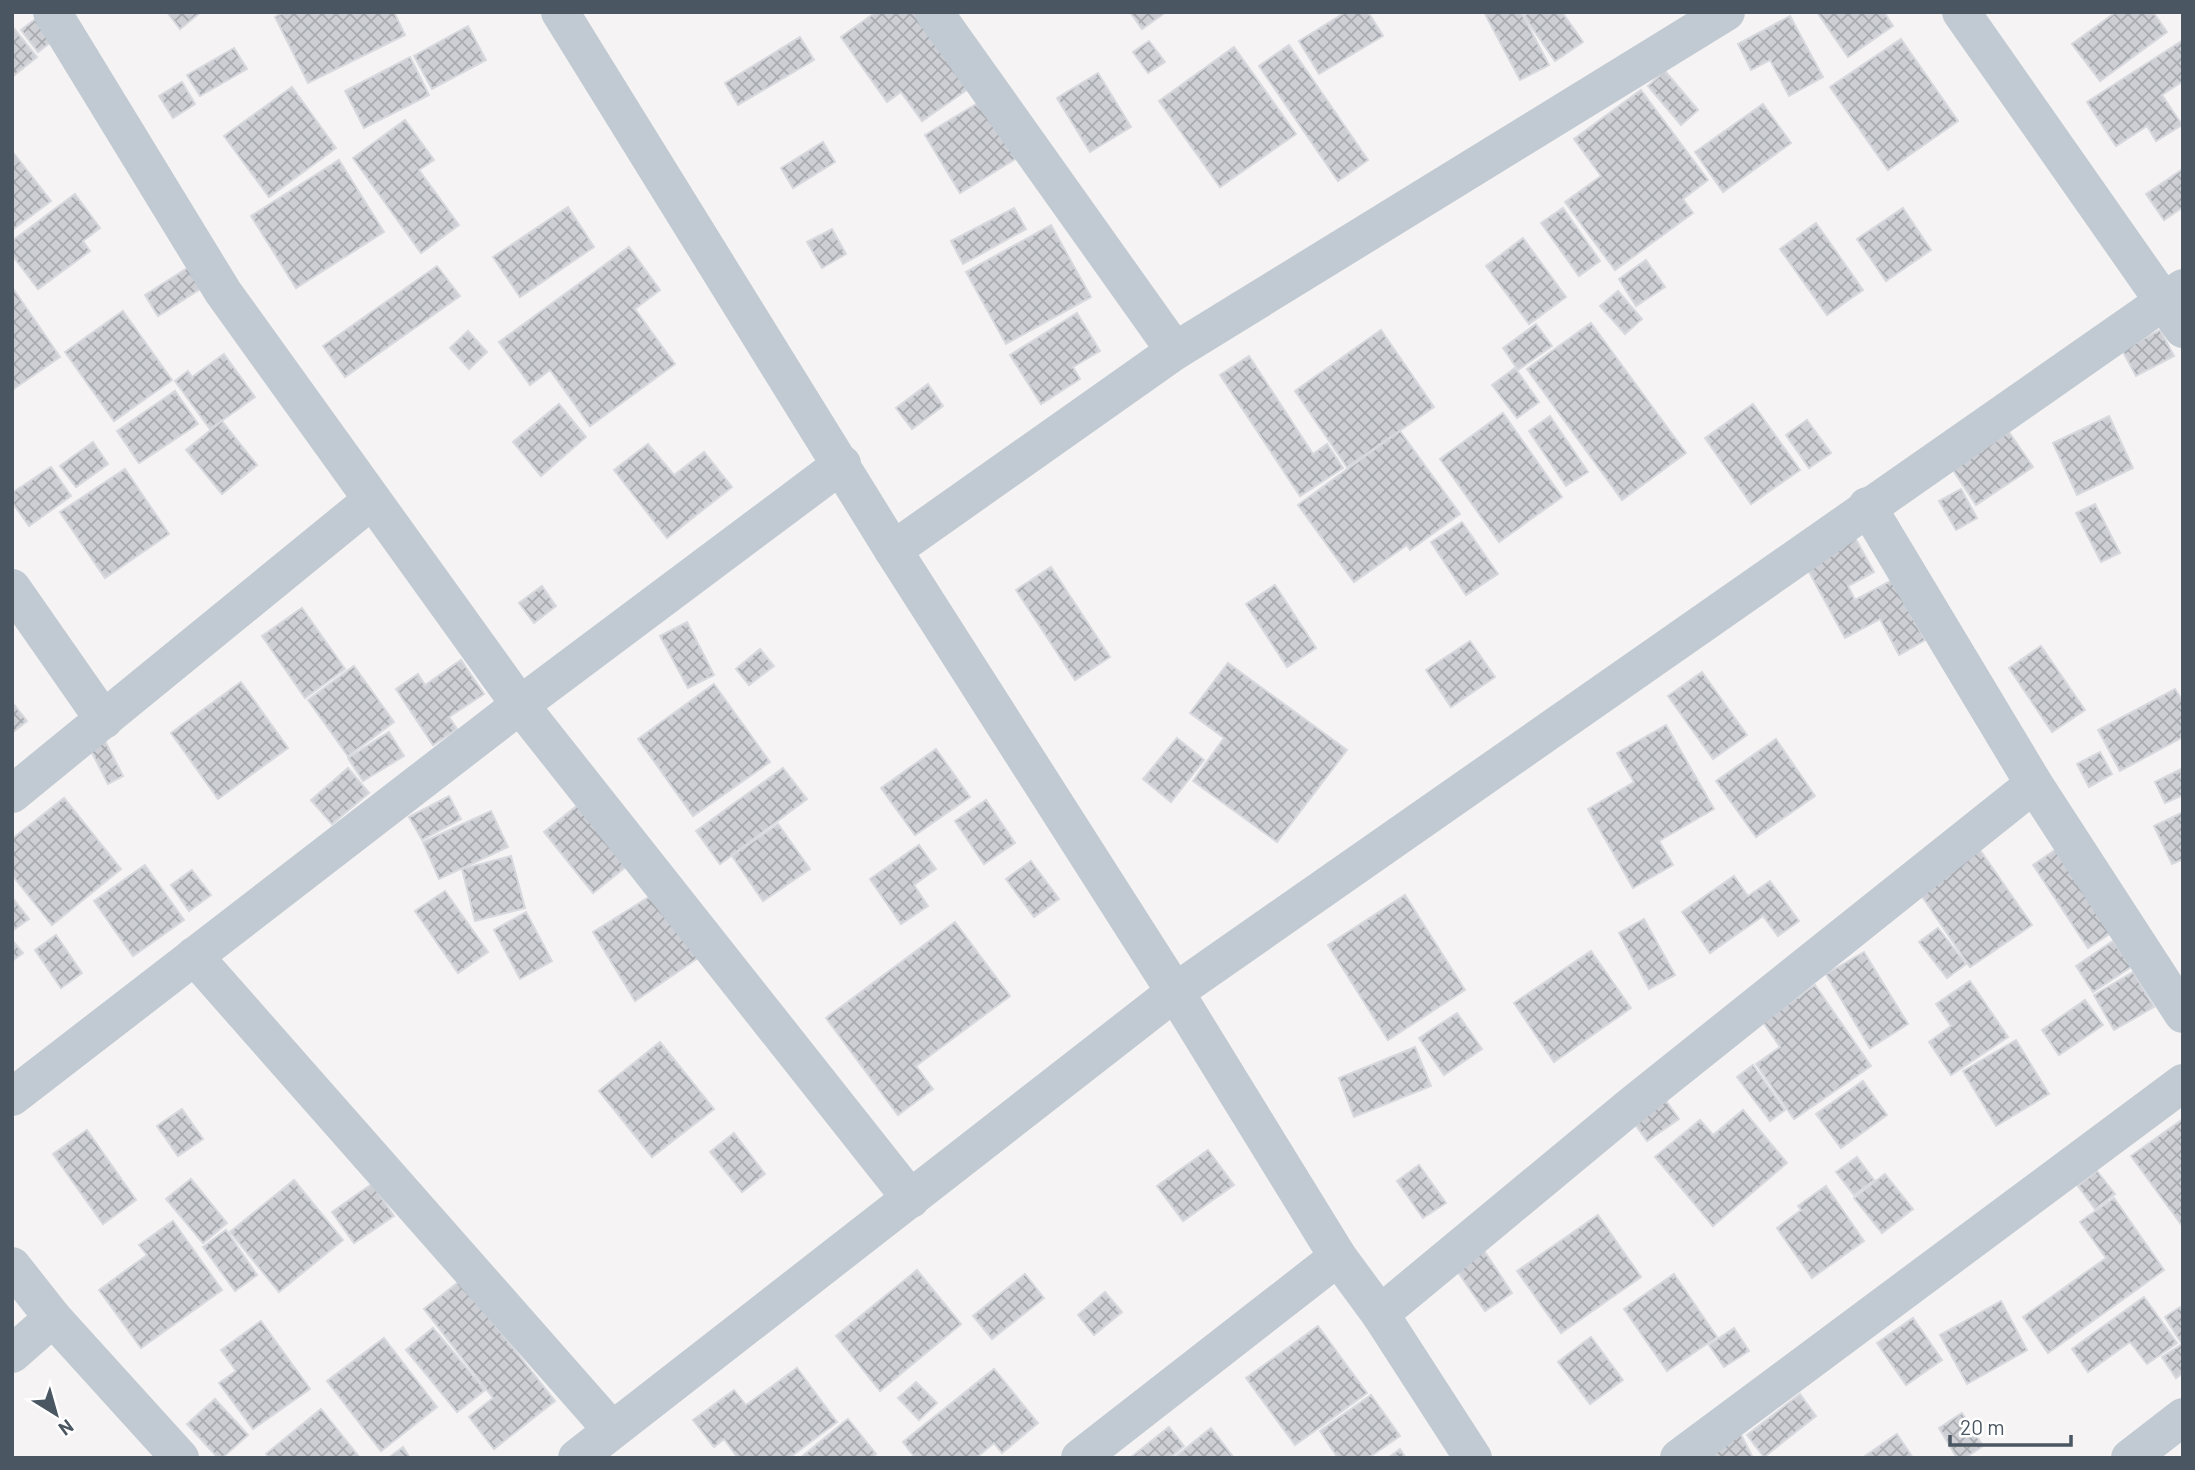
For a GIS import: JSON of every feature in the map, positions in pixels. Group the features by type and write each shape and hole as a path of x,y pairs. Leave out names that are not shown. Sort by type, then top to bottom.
{"street":[{"path":"52,12 223,292 520,705 911,1199"},
{"path":"560,12 842,464 892,550 1175,992 1338,1257 1380,1314 1473,1458"},
{"path":"934,12 1175,351"},
{"path":"892,550 1175,351 1726,12"},
{"path":"577,1458 1175,992 1867,506 2176,306 1961,12"},
{"path":"12,1097 520,705 842,464"},
{"path":"12,793 372,500"},
{"path":"1867,506 2034,784 2183,1014"},
{"path":"12,588 104,720"},
{"path":"1380,1314 1632,1105 2034,784"},
{"path":"194,956 612,1430"},
{"path":"1679,1458 2183,1083"},
{"path":"1080,1458 1338,1257"},
{"path":"12,1266 53,1318 180,1458"},
{"path":"12,1354 53,1318"},
{"path":"2130,1458 2183,1417"}],"building":[{"path":"167,12 201,12 180,29"},
{"path":"284,12 394,12 405,35 308,83 275,17"},
{"path":"876,12 918,12 971,87 922,121 901,92 887,102 841,37"},
{"path":"1130,12 1166,12 1142,29"},
{"path":"1346,12 1368,12 1383,36 1319,74 1299,41"},
{"path":"1484,12 1521,12 1549,65 1520,80"},
{"path":"1529,12 1562,12 1583,42 1555,61 1524,16"},
{"path":"1817,12 1884,12 1893,26 1848,57"},
{"path":"2116,12 2153,12 2167,32 2100,81 2072,44"},
{"path":"1790,16 1823,77 1789,96 1770,60 1751,70 1738,44"},
{"path":"38,17 56,38 38,52 21,30"},
{"path":"12,26 37,57 12,77"},
{"path":"468,26 486,60 432,89 414,56"},
{"path":"800,37 814,60 738,105 725,83"},
{"path":"1901,39 1958,121 1888,170 1830,87"},
{"path":"2183,40 2183,81 2162,95 2182,125 2156,141 2147,126 2116,146 2087,102"},
{"path":"1149,41 1165,62 1148,73 1133,52"},
{"path":"1289,45 1368,160 1338,181 1259,66"},
{"path":"1234,47 1296,134 1220,187 1159,101"},
{"path":"234,48 247,69 200,96 187,75"},
{"path":"410,57 429,95 364,128 345,91"},
{"path":"1665,71 1698,110 1681,125 1648,86"},
{"path":"1098,73 1131,127 1090,152 1057,98"},
{"path":"182,82 195,104 173,118 159,96"},
{"path":"292,87 336,148 269,197 224,136"},
{"path":"1641,90 1708,180 1683,199 1693,213 1615,270 1565,202 1601,176 1574,139"},
{"path":"983,100 1017,158 960,193 925,135"},
{"path":"1763,104 1791,143 1723,192 1695,152"},
{"path":"405,120 434,160 419,170 459,225 421,253 353,158"},
{"path":"823,142 835,162 793,188 781,168"},
{"path":"12,151 51,201 12,230"},
{"path":"339,160 384,232 296,288 251,216"},
{"path":"2183,169 2183,207 2164,220 2146,194"},
{"path":"75,194 100,228 83,241 90,251 38,289 12,255 12,241"},
{"path":"568,207 594,247 520,297 493,257"},
{"path":"1014,208 1026,229 963,264 951,241"},
{"path":"1563,208 1600,261 1579,276 1541,223"},
{"path":"1903,208 1931,250 1886,281 1857,239"},
{"path":"1816,223 1863,290 1827,315 1780,249"},
{"path":"1051,225 1091,297 1006,344 966,272"},
{"path":"832,229 846,254 822,268 807,242"},
{"path":"1523,238 1566,297 1529,324 1486,266"},
{"path":"629,247 660,290 635,309 675,364 590,426 550,370 530,385 499,342"},
{"path":"1646,260 1665,287 1636,306 1619,279"},
{"path":"437,266 460,296 345,377 323,346"},
{"path":"189,267 202,288 158,316 145,295"},
{"path":"12,287 60,357 12,390"},
{"path":"1618,291 1642,319 1625,334 1600,306"},
{"path":"123,311 172,380 114,421 65,352"},
{"path":"1077,313 1100,351 1073,367 1080,379 1041,404 1010,355"},
{"path":"1591,323 1686,453 1622,500 1527,369"},
{"path":"1536,324 1552,346 1518,370 1503,348"},
{"path":"1381,330 1434,407 1347,467 1295,391"},
{"path":"2160,330 2174,356 2136,376 2122,350"},
{"path":"468,331 487,352 469,369 450,348"},
{"path":"224,354 255,397 210,429 175,381 188,371 192,377"},
{"path":"1249,356 1313,454 1327,444 1343,468 1300,496 1220,375"},
{"path":"1515,368 1539,402 1517,418 1492,385"},
{"path":"928,384 943,406 912,429 896,408"},
{"path":"175,391 198,424 139,463 117,431"},
{"path":"559,404 586,437 541,476 513,442"},
{"path":"1753,404 1800,470 1751,504 1705,438"},
{"path":"1503,413 1562,497 1499,542 1440,459"},
{"path":"1550,416 1588,472 1566,486 1529,431"},
{"path":"2109,416 2133,468 2077,495 2053,443"},
{"path":"1807,420 1831,453 1809,468 1786,435"},
{"path":"222,421 257,465 222,494 186,450"},
{"path":"1400,431 1460,514 1410,550 1407,545 1354,582 1298,505"},
{"path":"2009,432 2033,467 1976,505 1953,470"},
{"path":"93,442 108,464 76,487 60,466"},
{"path":"648,444 674,475 704,452 732,487 667,538 614,470"},
{"path":"51,467 71,496 29,526 12,502 12,493"},
{"path":"125,469 169,534 105,578 60,512"},
{"path":"1961,489 1977,518 1956,530 1939,501"},
{"path":"2095,504 2120,553 2101,562 2076,513"},
{"path":"1462,522 1498,574 1466,595 1431,542"},
{"path":"1853,534 1874,572 1848,586 1855,600 1892,580 1925,640 1899,655 1880,619 1845,638 1803,561"},
{"path":"1051,567 1110,657 1075,680 1016,590"},
{"path":"1275,585 1316,648 1287,667 1246,604"},
{"path":"542,586 556,606 534,623 519,603"},
{"path":"302,608 345,669 305,698 262,636"},
{"path":"687,622 714,675 688,688 660,636"},
{"path":"1470,641 1495,677 1451,707 1426,670"},
{"path":"2041,646 2085,710 2052,732 2009,668"},
{"path":"760,649 774,666 749,685 736,669"},
{"path":"461,660 484,694 449,717 457,729 433,745 396,689 418,674 425,685"},
{"path":"1228,663 1347,750 1277,842 1193,781 1224,738 1190,713"},
{"path":"354,666 394,722 348,756 308,700"},
{"path":"1702,672 1747,735 1713,759 1668,696"},
{"path":"241,682 288,748 218,799 171,733"},
{"path":"714,684 770,762 693,816 638,739"},
{"path":"2175,689 2183,702 2183,737 2120,771 2098,730"},
{"path":"12,702 27,721 12,733"},
{"path":"1666,725 1714,809 1659,841 1673,865 1633,888 1588,809 1634,782 1617,753"},
{"path":"389,732 404,756 363,781 348,758"},
{"path":"1177,738 1204,760 1171,802 1143,779"},
{"path":"104,739 123,776 108,784 89,747"},
{"path":"1776,739 1815,796 1756,837 1716,781"},
{"path":"936,749 970,797 915,835 881,788"},
{"path":"2100,752 2112,774 2089,787 2077,764"},
{"path":"348,768 369,793 332,824 311,800"},
{"path":"783,768 807,799 720,864 696,831"},
{"path":"2181,769 2183,795 2165,803 2155,782"},
{"path":"449,796 461,819 422,840 409,817"},
{"path":"64,798 121,869 52,925 12,875 12,839"},
{"path":"986,800 1015,843 984,864 955,821"},
{"path":"583,801 632,862 593,893 544,832"},
{"path":"491,811 508,847 439,879 423,842"},
{"path":"2183,812 2183,859 2172,864 2154,826"},
{"path":"778,824 810,869 763,901 732,856"},
{"path":"919,845 936,869 914,885 928,906 901,924 870,879"},
{"path":"1978,847 2032,925 1970,967 1917,889"},
{"path":"2055,850 2111,933 2088,948 2033,865"},
{"path":"511,856 525,908 475,921 462,869"},
{"path":"1031,861 1059,899 1034,917 1006,879"},
{"path":"145,865 184,920 133,956 94,901"},
{"path":"192,870 211,895 189,911 171,885"},
{"path":"1734,876 1748,896 1770,881 1799,921 1778,936 1763,916 1710,953 1682,912"},
{"path":"445,891 488,952 458,973 415,911"},
{"path":"657,892 698,958 635,1001 593,932"},
{"path":"1405,895 1465,990 1388,1040 1328,945"},
{"path":"12,897 29,919 12,931"},
{"path":"526,912 552,961 520,979 494,930"},
{"path":"1644,919 1675,975 1649,989 1619,933"},
{"path":"955,922 1010,996 916,1066 933,1089 898,1115 826,1018"},
{"path":"1938,928 1966,964 1947,978 1919,942"},
{"path":"56,935 82,973 61,988 35,950"},
{"path":"12,940 23,953 12,961"},
{"path":"2113,941 2131,967 2093,992 2076,966"},
{"path":"1591,951 1631,1008 1554,1062 1514,1003"},
{"path":"1864,952 1908,1024 1870,1048 1826,974"},
{"path":"2133,972 2154,1007 2114,1030 2094,995"},
{"path":"1970,981 2008,1037 1951,1075 1929,1042 1951,1026 1936,1004"},
{"path":"1815,985 1871,1066 1794,1119 1756,1064 1780,1047 1763,1022"},
{"path":"2085,1000 2103,1025 2059,1055 2042,1030"},
{"path":"1457,1013 1482,1049 1444,1075 1419,1038"},
{"path":"2016,1040 2049,1094 1996,1126 1963,1071"},
{"path":"660,1042 714,1109 652,1157 599,1091"},
{"path":"1415,1047 1431,1086 1354,1117 1339,1078"},
{"path":"1753,1065 1785,1110 1770,1121 1737,1077"},
{"path":"1863,1081 1887,1115 1841,1148 1816,1114"},
{"path":"1659,1091 1679,1119 1647,1141 1627,1113"},
{"path":"182,1109 203,1139 178,1156 157,1126"},
{"path":"1743,1110 1787,1163 1713,1226 1655,1157 1700,1120 1713,1135"},
{"path":"2183,1119 2183,1227 2131,1156"},
{"path":"87,1130 136,1200 103,1224 53,1154"},
{"path":"734,1133 765,1174 742,1192 710,1152"},
{"path":"1208,1150 1234,1185 1183,1221 1157,1186"},
{"path":"1857,1157 1874,1180 1854,1195 1836,1172"},
{"path":"1419,1165 1446,1203 1423,1218 1397,1181"},
{"path":"2097,1171 2115,1194 2095,1209 2078,1186"},
{"path":"1885,1174 1913,1209 1882,1233 1854,1198"},
{"path":"191,1179 227,1223 203,1243 166,1199"},
{"path":"294,1180 343,1240 279,1292 230,1232"},
{"path":"372,1184 394,1216 354,1243 332,1212"},
{"path":"1826,1186 1864,1241 1812,1278 1777,1228 1801,1210 1798,1206"},
{"path":"2114,1198 2164,1270 2048,1353 2023,1317 2106,1258 2080,1222"},
{"path":"1598,1215 1641,1277 1561,1333 1517,1271"},
{"path":"173,1221 222,1290 141,1348 99,1290 147,1255 139,1245"},
{"path":"226,1230 257,1275 235,1291 203,1247"},
{"path":"1483,1249 1512,1293 1485,1311 1455,1268"},
{"path":"917,1270 961,1324 880,1391 836,1336"},
{"path":"1025,1274 1044,1298 992,1339 973,1316"},
{"path":"1674,1274 1717,1337 1667,1371 1624,1309"},
{"path":"460,1281 555,1401 494,1449 469,1417 493,1398 424,1309"},
{"path":"1105,1292 1122,1312 1094,1335 1078,1315"},
{"path":"2144,1297 2177,1343 2147,1364 2130,1342 2088,1372 2072,1349"},
{"path":"2001,1301 2027,1350 1967,1384 1940,1335"},
{"path":"2180,1307 2183,1310 2183,1373 2176,1378 2162,1357 2182,1344 2165,1317"},
{"path":"1913,1318 1942,1360 1906,1385 1877,1343"},
{"path":"261,1321 310,1389 253,1429 219,1383 236,1371 221,1350"},
{"path":"1318,1326 1367,1393 1295,1445 1246,1378"},
{"path":"433,1328 485,1390 457,1412 406,1350"},
{"path":"1734,1328 1749,1351 1724,1367 1709,1345"},
{"path":"1591,1337 1623,1380 1590,1404 1558,1362"},
{"path":"384,1338 437,1407 381,1451 327,1381"},
{"path":"797,1368 837,1422 789,1458 738,1458 724,1439 714,1447 693,1420 734,1390 746,1405"},
{"path":"994,1369 1038,1423 1002,1453 994,1443 976,1458 915,1458 903,1442"},
{"path":"916,1382 937,1403 919,1420 898,1398"},
{"path":"1800,1394 1816,1416 1764,1457 1747,1435"},
{"path":"1371,1395 1400,1436 1368,1458 1338,1458 1320,1431"},
{"path":"215,1399 248,1435 222,1458 218,1458 187,1424"},
{"path":"321,1409 360,1458 269,1458 266,1454"},
{"path":"1962,1413 1983,1446 1965,1458 1957,1458 1939,1428"},
{"path":"848,1419 876,1454 872,1458 800,1458"},
{"path":"1734,1421 1753,1458 1673,1458"},
{"path":"1169,1427 1184,1446 1170,1458 1130,1458"},
{"path":"1211,1428 1234,1458 1174,1458"},
{"path":"1897,1434 1913,1458 1862,1458"},
{"path":"403,1447 410,1458 388,1458"},
{"path":"1400,1449 1406,1458 1388,1458"}]}
